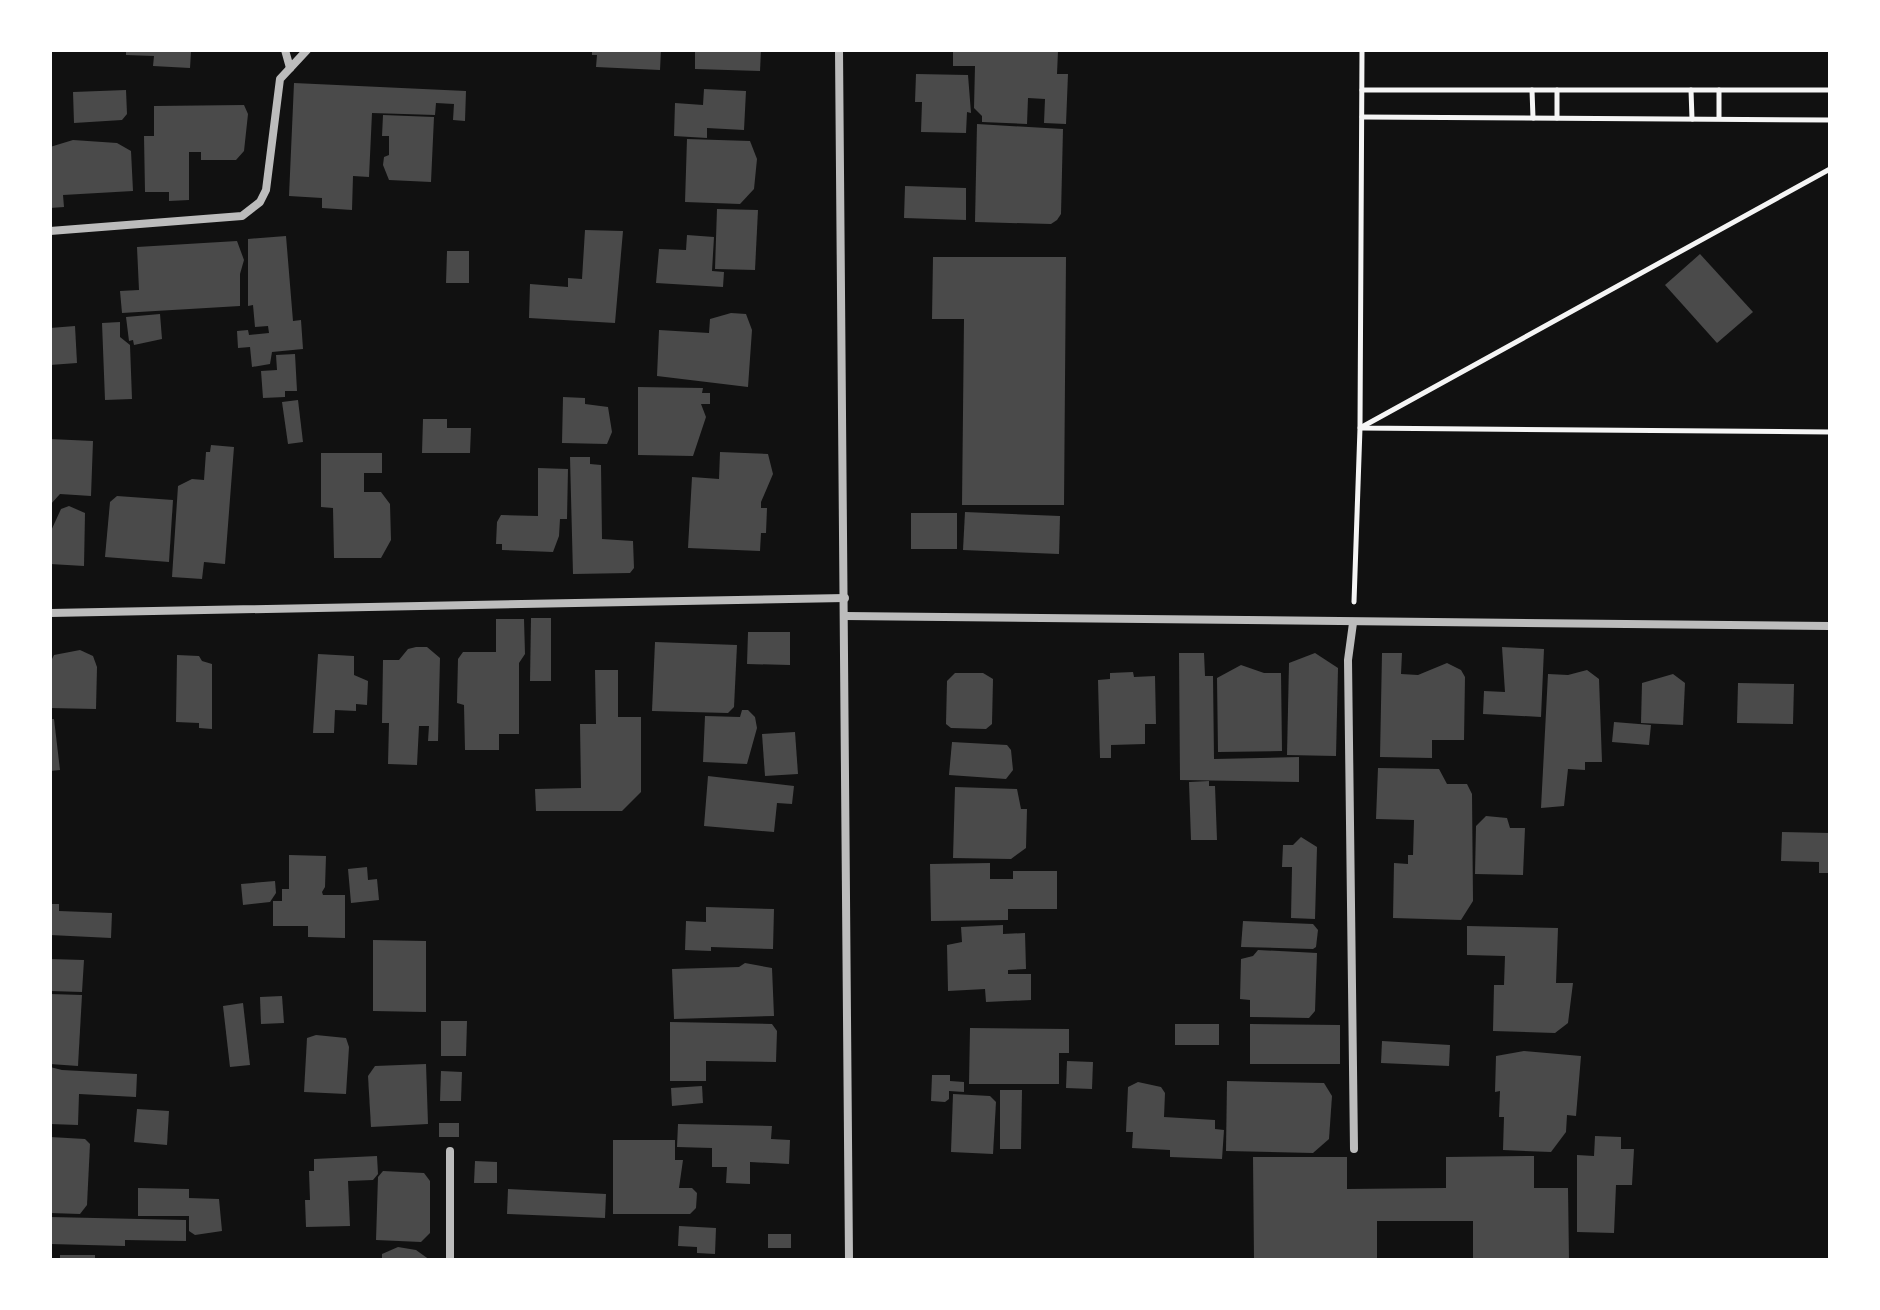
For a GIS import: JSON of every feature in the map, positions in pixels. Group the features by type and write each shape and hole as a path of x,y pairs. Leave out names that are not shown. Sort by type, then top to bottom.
{"street":[{"path":"285,50 290,68"},
{"path":"50,231 242,216 260,202 266,190 280,79 307,50"},
{"path":"839,50 849,1260"},
{"path":"50,613 845,598"},
{"path":"845,616 1830,626"},
{"path":"1353,623 1348,660 1354,1149"},
{"path":"450,1151 450,1260"}],"path":[{"path":"1353,623 1360,428 1362,50"},
{"path":"1362,90 1830,90"},
{"path":"1532,90 1533,118"},
{"path":"1557,90 1557,118"},
{"path":"1691,90 1692,119"},
{"path":"1719,90 1719,118"},
{"path":"1362,117 1830,120"},
{"path":"1360,428 1830,169"},
{"path":"1360,428 1830,432"}],"building":[{"path":"126,50 186,50 191,52 190,68 153,66 154,56 126,55"},
{"path":"592,50 661,50 660,70 596,67 597,55 592,55"},
{"path":"695,50 761,50 760,71 695,69"},
{"path":"953,50 1058,51 1057,74 1068,74 1066,124 1044,123 1045,99 1028,98 1027,124 982,122 982,116 974,108 975,66 953,66"},
{"path":"916,74 968,75 971,113 967,112 966,133 921,132 922,102 915,102"},
{"path":"294,83 466,91 465,121 453,120 454,104 436,103 435,115 372,113 369,177 353,176 352,210 322,208 322,198 289,196"},
{"path":"704,89 746,91 744,130 707,128 707,138 674,136 675,103 703,105"},
{"path":"126,90 127,114 122,120 74,123 73,92"},
{"path":"244,105 248,114 244,151 236,160 201,160 201,152 189,152 189,200 169,201 169,192 145,192 144,136 154,136 154,106"},
{"path":"383,115 434,117 431,182 389,180 383,165 384,157 389,155 389,136 382,136"},
{"path":"977,124 1063,129 1061,214 1057,220 1051,224 975,222"},
{"path":"687,139 750,141 757,159 754,189 740,204 685,202"},
{"path":"73,140 117,143 131,151 133,191 63,195 64,207 50,208 50,147"},
{"path":"905,186 966,188 966,220 904,218"},
{"path":"717,209 758,210 755,270 715,269"},
{"path":"585,230 623,231 615,323 529,318 530,284 568,287 568,278 582,279"},
{"path":"687,235 714,237 712,271 724,272 723,287 656,283 659,249 686,250"},
{"path":"286,236 293,321 301,320 303,349 272,352 270,364 252,367 250,347 238,348 237,331 248,330 249,335 269,333 268,326 255,327 253,305 248,306 248,239"},
{"path":"237,241 244,260 240,274 240,306 122,313 120,291 139,290 137,247"},
{"path":"447,251 469,251 469,283 446,283"},
{"path":"1700,254 1753,312 1717,343 1665,285"},
{"path":"933,257 1066,257 1064,505 962,505 964,319 932,319"},
{"path":"731,313 746,314 752,330 748,387 657,376 659,330 709,333 710,319"},
{"path":"160,314 162,339 134,345 133,340 129,341 126,317"},
{"path":"120,322 120,337 130,345 132,399 105,400 102,323"},
{"path":"75,326 77,363 50,365 50,328"},
{"path":"295,354 297,391 285,391 285,397 263,398 261,371 277,370 276,355"},
{"path":"638,387 703,388 702,393 710,393 710,404 701,404 706,417 693,456 638,455"},
{"path":"563,397 585,398 585,404 608,407 612,432 607,444 562,443"},
{"path":"298,400 303,442 288,444 282,402"},
{"path":"423,419 447,419 447,428 471,428 470,453 422,453"},
{"path":"50,439 93,441 91,496 60,494 50,505"},
{"path":"211,445 234,447 225,564 204,562 202,579 172,577 178,486 192,479 204,480 206,452 210,452"},
{"path":"720,452 768,454 773,474 761,502 761,508 767,508 766,533 761,533 760,551 688,548 692,477 719,479"},
{"path":"321,453 382,453 382,473 364,473 364,492 381,492 390,504 391,540 381,558 334,558 333,508 321,507"},
{"path":"570,457 590,457 590,464 601,465 602,539 633,541 634,568 630,573 573,574"},
{"path":"538,468 568,469 567,519 560,519 559,536 553,552 502,550 502,544 496,544 497,522 501,515 538,516"},
{"path":"117,496 173,500 169,562 105,557 110,502"},
{"path":"69,506 85,513 84,566 50,564 50,533 61,509"},
{"path":"965,512 1060,516 1059,554 963,550"},
{"path":"911,513 957,513 957,549 911,549"},
{"path":"531,618 551,618 551,681 530,681"},
{"path":"496,619 524,619 525,654 519,663 519,734 499,734 499,750 465,750 464,705 457,703 458,659 463,652 496,652"},
{"path":"748,632 790,632 790,665 747,664"},
{"path":"655,642 737,645 734,707 728,713 652,711"},
{"path":"427,647 440,658 438,741 428,741 429,726 419,726 417,765 388,764 389,723 382,723 383,660 399,660 408,649"},
{"path":"1502,647 1544,649 1541,717 1483,714 1484,691 1505,692"},
{"path":"80,650 93,656 97,667 96,709 50,708 50,663 54,655"},
{"path":"1179,653 1204,653 1205,676 1213,676 1214,759 1299,757 1299,782 1180,780"},
{"path":"1315,653 1338,668 1336,756 1287,755 1289,663"},
{"path":"1382,653 1402,653 1401,674 1418,675 1447,663 1461,670 1465,677 1464,740 1432,740 1432,758 1380,757"},
{"path":"318,654 354,656 354,675 368,681 367,705 356,704 356,711 335,710 334,733 313,733"},
{"path":"177,655 199,656 202,661 212,664 212,729 199,728 199,723 176,722"},
{"path":"1241,665 1264,673 1281,673 1282,751 1218,752 1217,678"},
{"path":"595,670 618,670 618,717 641,717 641,792 622,811 536,811 535,789 581,788 580,724 596,724"},
{"path":"1587,670 1599,679 1602,762 1585,762 1585,770 1568,769 1564,806 1541,808 1548,674 1568,675"},
{"path":"1133,672 1134,677 1155,676 1156,724 1145,724 1145,744 1111,745 1111,758 1100,758 1098,680 1110,679 1110,673"},
{"path":"955,673 983,673 993,679 992,724 986,729 951,728 946,724 947,681"},
{"path":"1673,674 1685,683 1683,725 1641,723 1642,683"},
{"path":"1738,683 1794,684 1793,724 1737,723"},
{"path":"742,710 748,710 755,717 757,728 747,764 703,762 705,716 740,717"},
{"path":"50,719 54,719 60,770 50,771"},
{"path":"1614,722 1651,725 1649,745 1612,742"},
{"path":"795,732 798,774 765,776 762,734"},
{"path":"952,742 1007,745 1011,750 1013,770 1006,779 949,775"},
{"path":"1378,768 1439,769 1447,784 1467,784 1472,794 1473,901 1461,920 1393,918 1394,863 1408,864 1408,855 1413,855 1414,820 1376,819"},
{"path":"708,776 794,786 792,804 777,803 774,832 704,826"},
{"path":"1209,781 1209,786 1215,786 1217,840 1191,840 1189,782"},
{"path":"955,787 1017,789 1021,809 1027,809 1026,848 1011,859 953,858"},
{"path":"1486,816 1507,818 1510,828 1525,828 1523,875 1475,874 1476,826"},
{"path":"1782,832 1830,833 1830,873 1819,873 1819,862 1781,861"},
{"path":"1301,837 1317,847 1315,919 1291,918 1292,867 1282,867 1283,845 1293,845"},
{"path":"289,855 326,856 325,887 322,892 323,895 345,895 345,938 308,937 308,926 273,926 273,901 282,901 282,889 289,889"},
{"path":"990,863 990,879 1013,879 1013,871 1057,871 1057,909 1008,909 1008,920 931,921 930,864"},
{"path":"367,867 368,880 377,879 379,900 351,903 348,869"},
{"path":"275,881 276,893 270,902 243,905 241,884"},
{"path":"50,904 59,904 59,911 112,913 111,938 50,935"},
{"path":"706,907 774,909 773,949 711,947 711,951 685,950 686,921 706,922"},
{"path":"1243,921 1313,924 1318,930 1316,947 1241,947"},
{"path":"1003,925 1003,934 1025,933 1026,969 1008,970 1008,974 1031,974 1031,1000 986,1002 985,989 948,991 947,945 962,942 961,927"},
{"path":"1467,926 1558,928 1556,983 1573,983 1568,1023 1555,1033 1493,1031 1494,985 1504,985 1505,956 1467,955"},
{"path":"373,940 426,941 426,1012 373,1011"},
{"path":"1258,950 1317,953 1315,1011 1309,1018 1250,1017 1250,1000 1240,999 1241,959 1253,956"},
{"path":"50,959 84,960 82,992 50,991"},
{"path":"745,963 772,968 774,1016 674,1019 672,969 739,967"},
{"path":"50,994 82,995 78,1066 50,1064"},
{"path":"282,996 284,1023 261,1024 260,997"},
{"path":"243,1003 250,1065 230,1067 223,1006"},
{"path":"441,1021 467,1021 466,1056 441,1056"},
{"path":"670,1022 772,1024 777,1031 776,1062 706,1061 706,1081 670,1081"},
{"path":"1175,1024 1219,1024 1219,1045 1175,1045"},
{"path":"1250,1024 1340,1025 1340,1064 1250,1064"},
{"path":"970,1028 1069,1029 1069,1053 1059,1053 1059,1084 969,1084"},
{"path":"316,1035 346,1038 349,1047 346,1094 304,1092 307,1038"},
{"path":"1382,1041 1450,1045 1449,1066 1381,1063"},
{"path":"1524,1051 1581,1056 1576,1116 1567,1115 1566,1132 1551,1152 1503,1150 1504,1117 1499,1117 1500,1091 1495,1092 1496,1056"},
{"path":"1067,1061 1093,1062 1092,1089 1066,1088"},
{"path":"426,1064 428,1124 371,1127 368,1076 375,1066"},
{"path":"50,1067 137,1074 136,1097 79,1094 78,1125 50,1124"},
{"path":"441,1071 462,1072 461,1101 440,1101"},
{"path":"932,1075 950,1075 950,1081 964,1082 964,1092 949,1091 949,1099 945,1102 931,1101"},
{"path":"1227,1081 1324,1083 1332,1096 1329,1139 1313,1153 1226,1151"},
{"path":"1138,1082 1161,1087 1165,1093 1164,1117 1215,1120 1215,1129 1224,1130 1222,1159 1170,1157 1170,1150 1132,1148 1133,1132 1126,1132 1128,1087"},
{"path":"702,1086 703,1103 672,1106 671,1088"},
{"path":"1000,1090 1022,1090 1021,1149 1000,1149"},
{"path":"953,1094 990,1096 996,1102 993,1154 951,1152"},
{"path":"137,1109 169,1111 167,1145 134,1142"},
{"path":"439,1123 459,1123 459,1137 439,1137"},
{"path":"678,1124 772,1126 771,1139 790,1140 789,1164 750,1162 750,1184 726,1183 727,1167 712,1167 712,1148 677,1147"},
{"path":"1595,1136 1621,1137 1621,1149 1634,1149 1632,1185 1616,1185 1614,1233 1577,1232 1577,1155 1594,1156"},
{"path":"50,1137 85,1139 90,1144 87,1205 80,1214 50,1213"},
{"path":"613,1140 675,1140 675,1160 683,1160 679,1188 692,1188 697,1193 696,1208 690,1214 613,1214"},
{"path":"377,1156 378,1174 373,1180 348,1181 350,1226 306,1227 305,1200 310,1200 309,1171 314,1171 314,1159"},
{"path":"1534,1156 1534,1188 1568,1188 1569,1260 1473,1260 1473,1221 1377,1221 1377,1260 1254,1260 1253,1157 1347,1157 1347,1189 1446,1188 1446,1157"},
{"path":"475,1161 497,1162 497,1183 474,1183"},
{"path":"383,1171 424,1173 430,1181 430,1233 421,1242 376,1240 378,1177"},
{"path":"138,1188 189,1189 189,1198 219,1199 222,1231 195,1235 189,1231 189,1216 138,1216"},
{"path":"508,1189 606,1194 605,1218 507,1214"},
{"path":"50,1217 186,1220 186,1241 125,1240 125,1246 50,1244"},
{"path":"679,1226 716,1228 715,1254 697,1253 697,1247 678,1246"},
{"path":"768,1234 791,1234 791,1248 768,1248"},
{"path":"398,1247 416,1250 430,1260 382,1260 382,1254"},
{"path":"60,1255 95,1255 95,1260 60,1260"}]}
